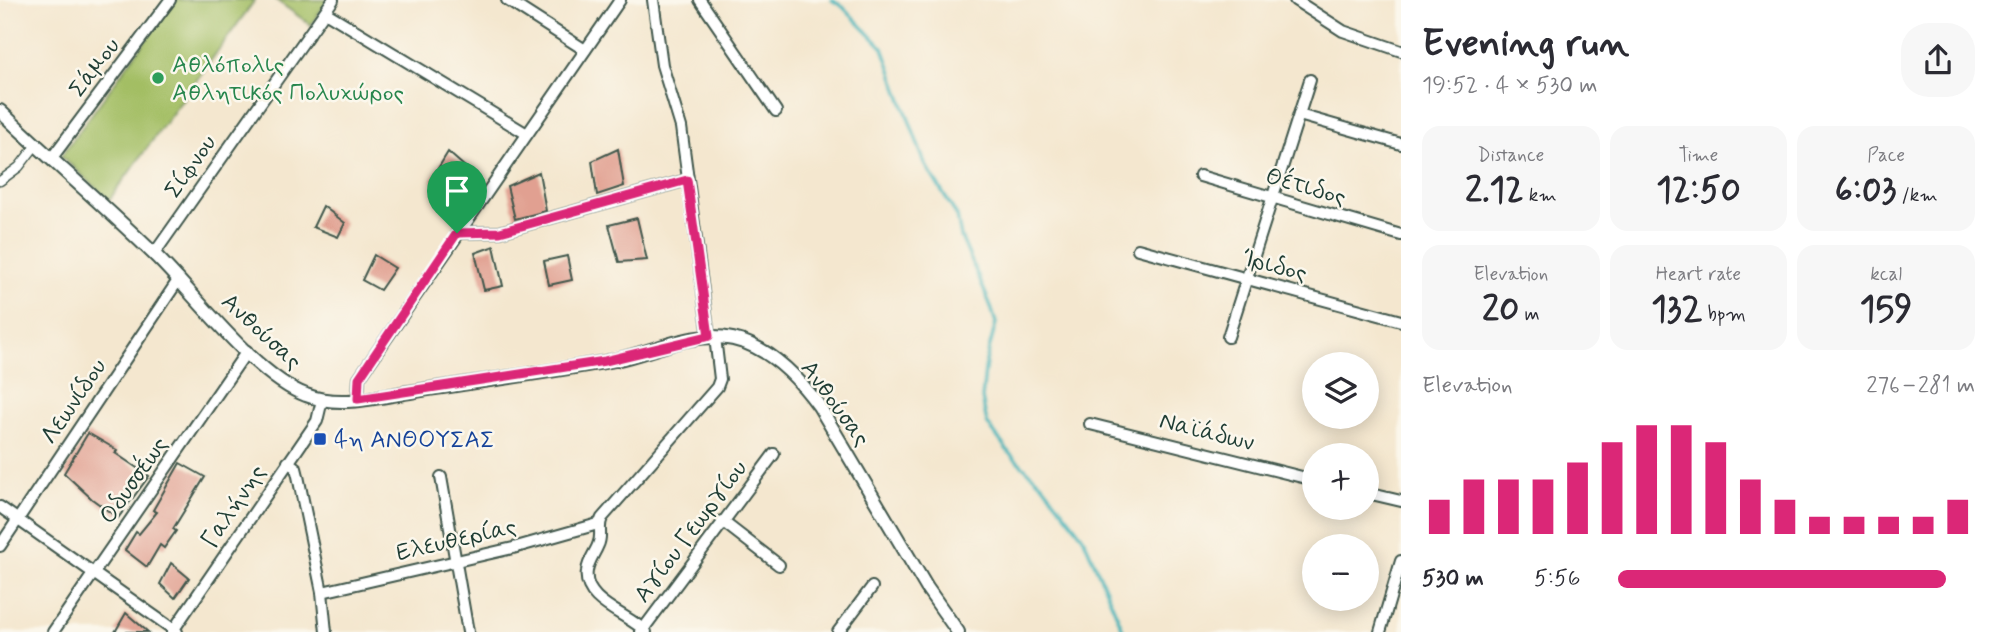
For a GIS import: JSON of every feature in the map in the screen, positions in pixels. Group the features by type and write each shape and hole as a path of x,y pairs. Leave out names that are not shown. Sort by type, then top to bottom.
{"street":[{"name":"Σάμου","path":"51,159 170,0"},
{"name":"Σίφνου","path":"154,254 334,0"},
{"path":"507,0 585,50"},
{"path":"358,399 359,378 620,0"},
{"path":"643,631 597,597 587,580 588,566 600,540 598,524 718,387 677,109 668,89 657,40 653,0"},
{"path":"700,0 776,111"},
{"path":"1295,0 1343,31 1400,49"},
{"path":"325,12 527,134"},
{"path":"1228,337 1310,80"},
{"name":"Ανθούσας","path":"0,111 180,279 247,351 285,384 322,400 358,399 605,361 712,337 735,339 763,351 781,364 809,393 927,588 958,632"},
{"path":"1299,115 1401,144"},
{"path":"0,181 19,167 36,145"},
{"name":"Θέτιδος","path":"1200,176 1401,235"},
{"path":"457,233 500,232 687,180"},
{"name":"Ίριδος","path":"1138,249 1401,321"},
{"name":"Λεωνίδου","path":"0,546 180,279"},
{"name":"Οδυσσέως","path":"53,632 247,351"},
{"name":"Γαλήνης","path":"174,631 317,421 322,400"},
{"name":"Ναϊάδων","path":"1090,424 1302,477"},
{"name":"Αγίου Γεωργίου","path":"643,631 774,454"},
{"path":"288,462 296,468 298,476 322,592 326,632"},
{"path":"441,477 468,632"},
{"path":"1379,496 1401,501"},
{"path":"0,508 174,631"},
{"path":"722,521 779,565"},
{"name":"Ελευθερίας","path":"322,592 598,524"},
{"path":"1380,632 1401,561"},
{"path":"838,632 872,587"}],"green space":[{"name":"Αθλόπολις Αθλητικός Πολυχώρος","path":"175,0 255,0 109,200 61,156"},
{"name":"Αθλόπολις Αθλητικός Πολυχώρος","path":"276,0 328,0 311,25"}],"building":[{"path":"618,149 624,186 597,195 592,161"},
{"path":"448,152 472,173 452,197 431,180"},
{"path":"539,172 546,211 515,219 507,186"},
{"path":"323,206 345,223 338,237 313,227"},
{"path":"637,218 647,260 619,262 609,225"},
{"path":"494,246 503,286 484,290 475,253"},
{"path":"374,255 395,268 380,290 362,280"},
{"path":"567,256 572,280 549,285 544,261"},
{"path":"88,433 117,450 115,453 149,476 118,518 64,473"},
{"path":"180,463 205,477 173,529 176,531 164,548 160,545 147,567 125,550 136,532 139,534 157,512 153,510"},
{"path":"171,563 189,578 175,598 160,584"},
{"path":"126,613 148,632 115,632"}],"waterway":[{"path":"832,0 842,6 883,48 925,164 957,216 961,237 990,304 996,323 986,361 982,398 987,423 1010,454 1043,485 1083,537 1124,632"}],"place":[{"name":"Αθλόπολις Αθλητικός Πολυχώρος","path":"158,78"},
{"name":"4η ΑΝΘΟΥΣΑΣ","path":"320,439"}],"route":[{"path":"687,180 709,336 628,357 358,399 359,378 457,233 479,235 500,232 687,180"}]}
